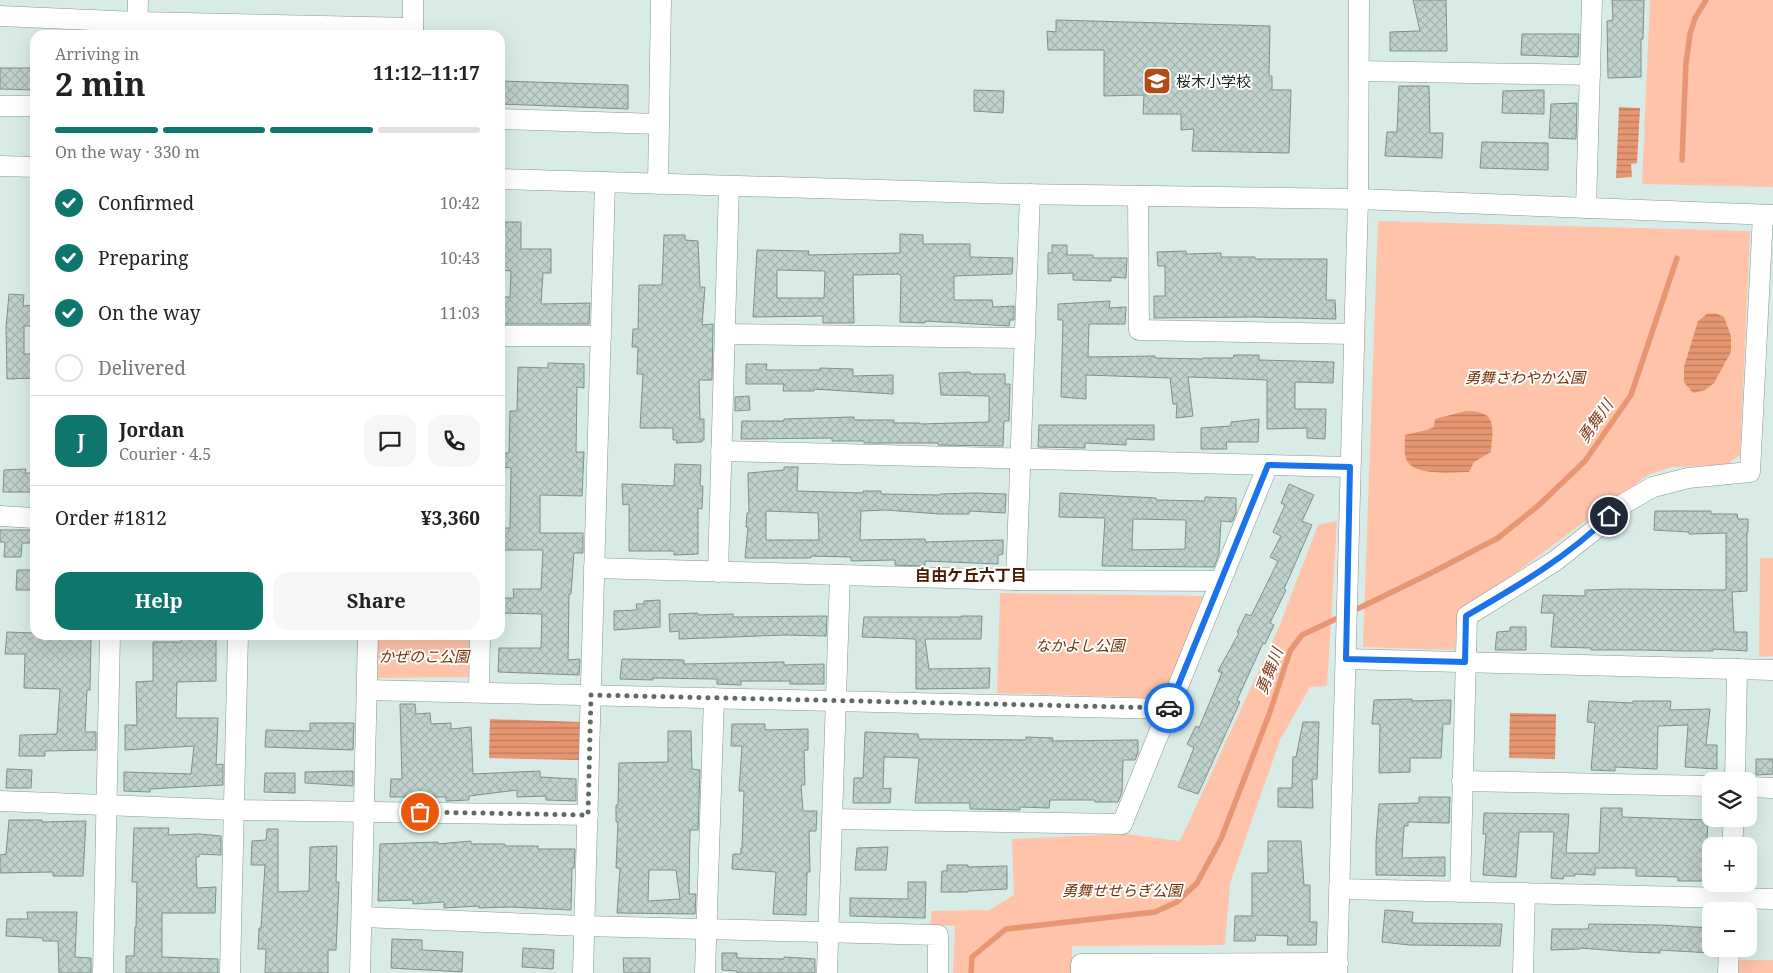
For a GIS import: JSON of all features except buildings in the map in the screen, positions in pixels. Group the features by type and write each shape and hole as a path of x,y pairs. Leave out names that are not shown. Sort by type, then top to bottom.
{"street":[{"path":"137,28 138,0"},
{"path":"413,30 414,0"},
{"path":"658,184 661,0"},
{"path":"1080,973 1080,964 1204,968 1337,968 1358,199 1360,0"},
{"path":"1586,208 1592,0"},
{"path":"0,16 137,28 321,30"},
{"path":"1359,71 1590,75"},
{"path":"0,106 30,106"},
{"path":"505,119 659,124"},
{"path":"0,166 30,167"},
{"path":"505,179 1030,194 1358,199 1768,215 1750,472 1688,478 1653,486 1620,506 1598,527 1555,561 1466,616 1460,892"},
{"path":"583,973 605,182"},
{"path":"718,572 729,186"},
{"path":"1016,580 1030,194"},
{"path":"1138,196 1139,330 1354,334"},
{"path":"724,334 1025,338"},
{"path":"505,336 601,336"},
{"path":"721,451 1350,467"},
{"path":"833,819 1122,824 1268,465"},
{"path":"0,516 30,518"},
{"path":"594,568 1016,580 1221,582"},
{"path":"827,973 840,575"},
{"path":"103,973 110,640"},
{"path":"230,973 238,640"},
{"path":"360,973 368,640"},
{"path":"479,692 480,640"},
{"path":"1346,651 1465,662 1773,670"},
{"path":"1735,772 1737,669"},
{"path":"367,690 1169,709"},
{"path":"705,973 714,698"},
{"path":"1462,781 1702,786"},
{"path":"1757,787 1773,788"},
{"path":"0,801 234,810 588,815"},
{"path":"1340,889 1773,899"},
{"path":"1523,973 1525,894"},
{"path":"362,917 584,926 938,935 938,973"},
{"path":"1728,973 1729,957"}],"green space":[{"path":"1650,0 1773,0 1773,187 1642,184"},
{"name":"勇舞さわやか公園","path":"1378,221 1750,231 1740,455 1726,465 1672,467 1648,475 1457,616 1455,650 1363,647"},
{"name":"勇舞せせらぎ公園","path":"1337,521 1327,686 1310,687 1280,740 1230,883 1225,945 1072,946 1072,973 953,973 955,926 931,925 931,911 989,910 1014,895 1012,839 1126,834 1180,841 1279,627 1318,525"},
{"path":"1760,558 1773,558 1773,656 1759,657"},
{"name":"なかよし公園","path":"1000,593 1203,596 1164,698 997,693"},
{"name":"かぜのこ公園","path":"378,640 469,640 469,677 378,678"},
{"path":"1739,960 1773,960 1773,973 1739,973"}],"shaded area":[{"path":"1619,107 1640,108 1637,163 1631,164 1632,177 1616,178"},
{"path":"1715,313 1724,317 1731,336 1731,352 1714,383 1705,390 1693,393 1684,382 1684,367 1698,321 1707,314"},
{"path":"1466,411 1484,414 1488,417 1492,428 1491,452 1474,462 1469,472 1444,473 1425,471 1410,465 1405,457 1405,435 1434,427 1435,419"},
{"path":"1510,713 1556,714 1555,759 1509,758"},
{"path":"490,719 580,722 579,760 489,758"}],"waterway":[{"name":"勇舞川","path":"1682,160 1686,63 1690,34 1695,18 1706,0"},
{"name":"勇舞川","path":"1351,612 1498,538 1539,505 1585,461 1631,395 1677,258"},
{"name":"勇舞川","path":"971,973 972,957 1006,929 1155,912 1177,902 1197,883 1221,839 1270,712 1290,651 1302,635 1342,616"}],"way so far":[{"path":"420,812 588,815 591,695 1169,708"}],"place":[{"name":"桜木小学校","path":"1157,81"}],"district":[{"name":"自由ケ丘六丁目","path":"971,575"}],"route":[{"path":"1169,708 1268,465 1350,467 1346,659 1465,662 1466,616 1555,561 1609,516"}]}
